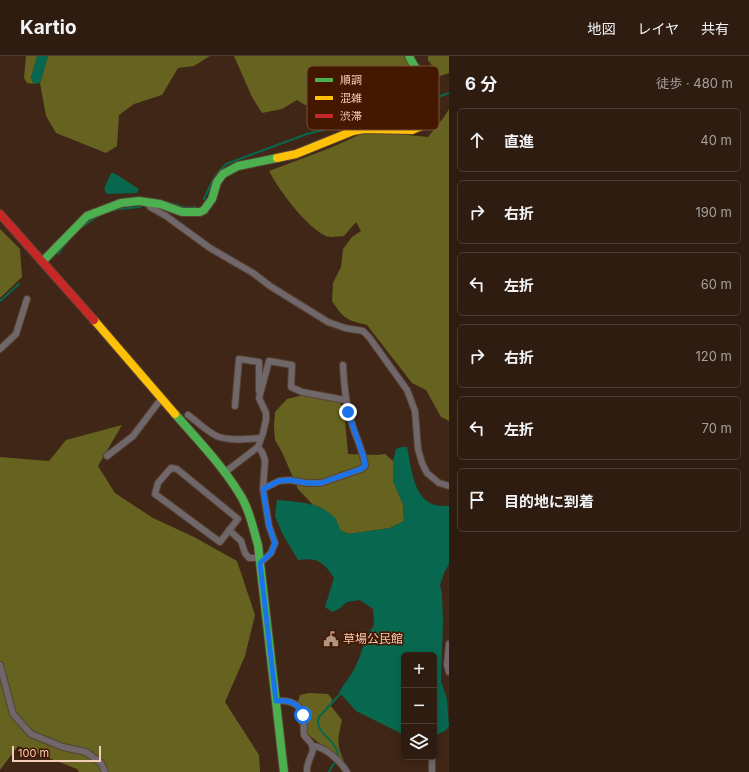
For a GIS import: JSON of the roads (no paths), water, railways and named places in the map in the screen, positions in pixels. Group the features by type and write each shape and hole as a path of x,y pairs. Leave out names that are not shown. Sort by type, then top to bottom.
{"street":[{"path":"410,56 413,66"},
{"path":"43,261 87,216 121,203 139,201 160,204 182,212 200,212 204,210 212,199 217,182 223,174 238,166 296,154 353,131 359,130"},
{"path":"147,202 150,207 166,216 210,248 253,273 270,286 328,322 345,328 363,331 369,337 407,390 415,411 418,449 427,473 439,483 449,486"},
{"path":"0,214 43,261 224,473 240,494 252,522 260,560 284,772"},
{"path":"0,349 16,334 28,299"},
{"path":"224,473 258,447 263,433 266,413 258,398 259,362 239,359 236,406"},
{"path":"258,398 269,361 292,365 291,387 302,392 345,400"},
{"path":"263,489 279,481 290,480 307,483 321,483 361,469 365,466 364,458 345,400 343,365"},
{"path":"107,456 133,436 161,399"},
{"path":"188,415 209,432 219,437 228,439 260,438"},
{"path":"229,530 241,541 245,553 250,558 260,560 271,553 275,543 269,526 263,489 265,460 258,447"},
{"path":"171,468 177,469 238,519 229,530 220,542 155,494 158,483 171,468"},
{"path":"449,644 447,665 449,672"},
{"path":"0,665 13,714 31,734 63,747 86,752 101,762 105,772"},
{"path":"276,701 282,700 291,702 299,707 303,715 305,737 313,748 306,767 307,772"},
{"path":"312,746 318,747 330,754 344,766 347,772"},
{"path":"432,760 432,772"}],"waterway":[{"path":"439,97 449,93"},
{"path":"204,199 213,180 226,164 307,134 322,130"},
{"path":"164,202 187,208 195,207"},
{"path":"110,211 140,207"},
{"path":"82,227 98,216"},
{"path":"58,254 68,241"},
{"path":"0,301 19,284"},
{"path":"329,772 337,759 337,749 322,732 318,723 319,717 341,693"}],"place":[{"name":"草場公民館","path":"331,639"}]}
